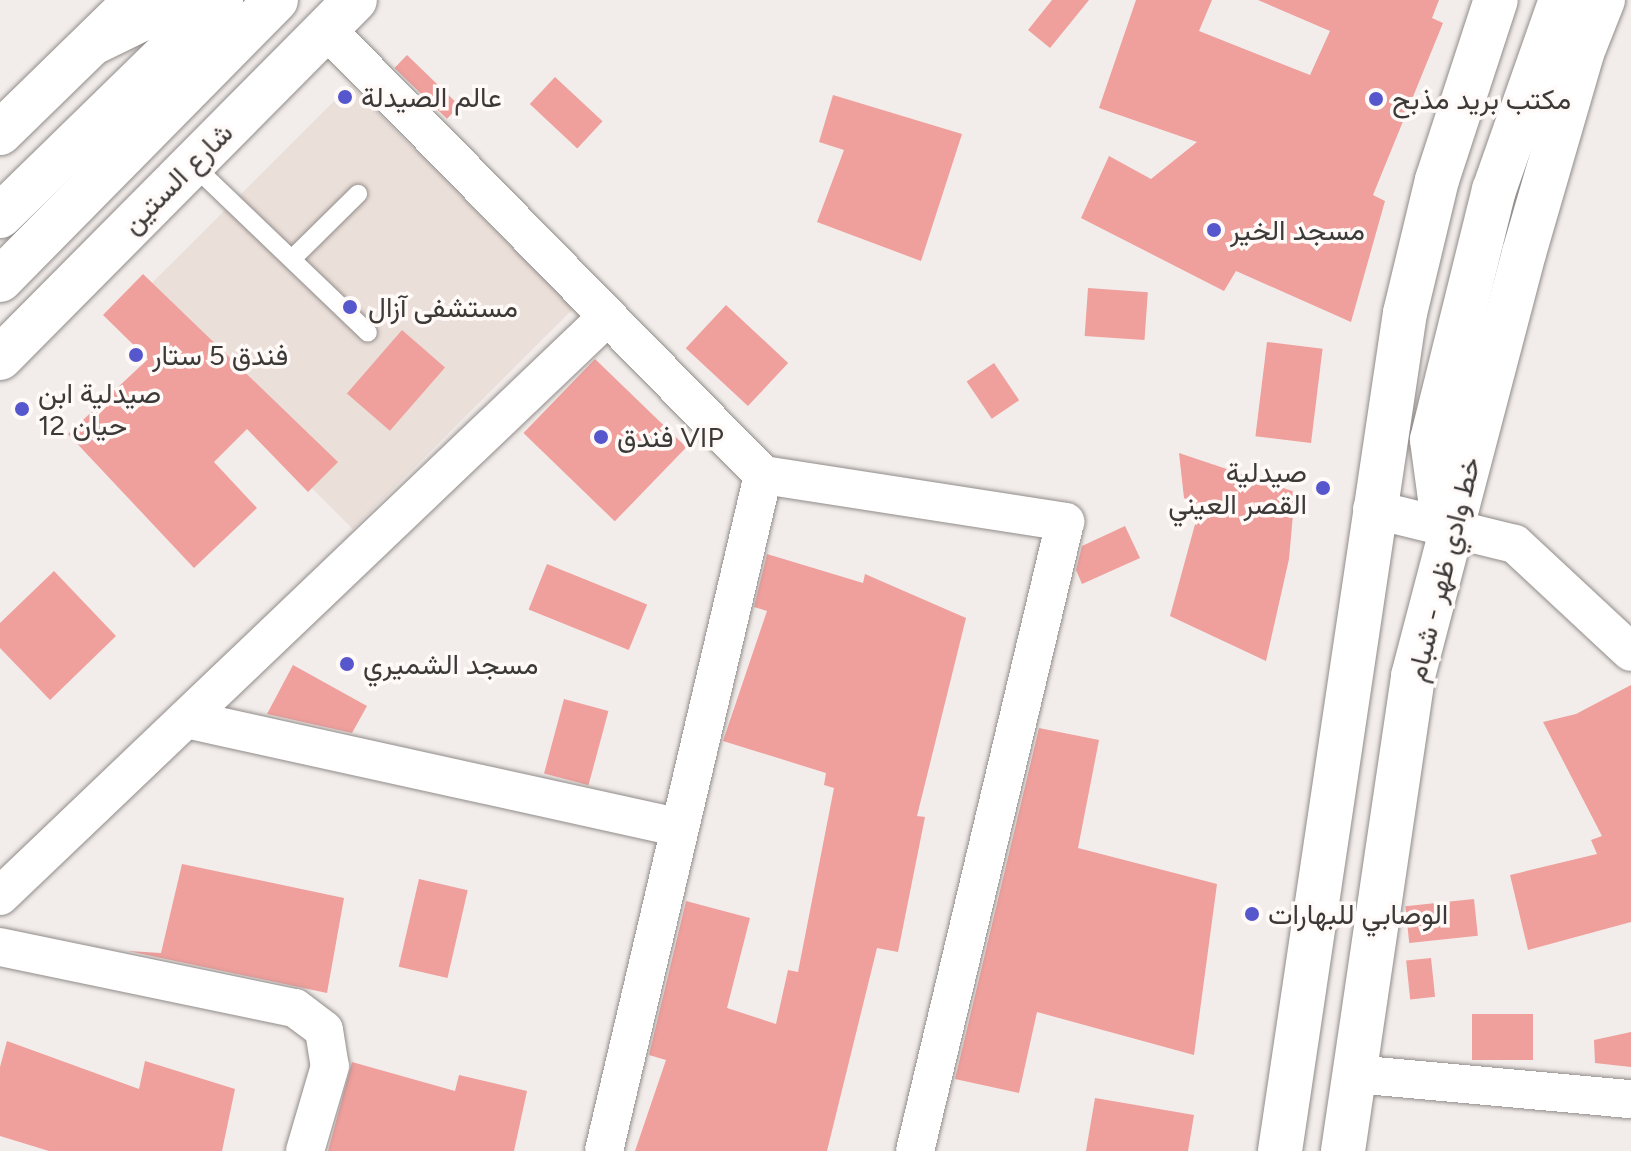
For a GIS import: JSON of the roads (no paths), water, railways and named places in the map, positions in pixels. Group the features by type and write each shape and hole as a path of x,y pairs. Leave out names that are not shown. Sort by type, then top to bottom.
{"main road":[{"path":"0,133 136,0"},
{"path":"93,43 181,0"},
{"path":"0,216 221,0"},
{"name":"شارع الستين","path":"0,280 276,0"},
{"path":"1280,1151 1372,509 1405,313 1437,180 1496,0"},
{"path":"1372,509 1404,447 1432,291 1468,156 1530,0"},
{"path":"1452,530 1440,499 1432,440 1494,190 1561,0"},
{"name":"خط وادي ظهر - شبام","path":"1343,1151 1413,676 1524,253 1603,0"},
{"name":"شارع الستين","path":"0,358 341,15"}],"street":[{"path":"341,15 608,316 763,475 1065,522 915,1151"},
{"path":"0,896 608,316"},
{"path":"604,1151 677,827 763,475"},
{"path":"1372,509 1515,544 1625,637"},
{"path":"186,719 677,827"},
{"path":"0,947 295,1008 324,1030 330,1066 305,1151"},
{"path":"1354,1074 1631,1099"}],"lane":[{"path":"191,163 368,333"},
{"path":"292,259 358,194"}],"place":[{"name":"عالم الصيدلة","path":"345,97"},
{"name":"مكتب بريد مذبح","path":"1376,99"},
{"name":"مسجد الخير","path":"1214,230"},
{"name":"مستشفى آزال","path":"350,307"},
{"name":"فندق 5 ستار","path":"136,355"},
{"name":"صيدلية ابن حيان 12","path":"22,409"},
{"name":"فندق VIP","path":"601,437"},
{"name":"صيدلية القصر العيني","path":"1323,488"},
{"name":"مسجد الشميري","path":"347,664"},
{"name":"الوصابي للبهارات","path":"1252,914"}]}
